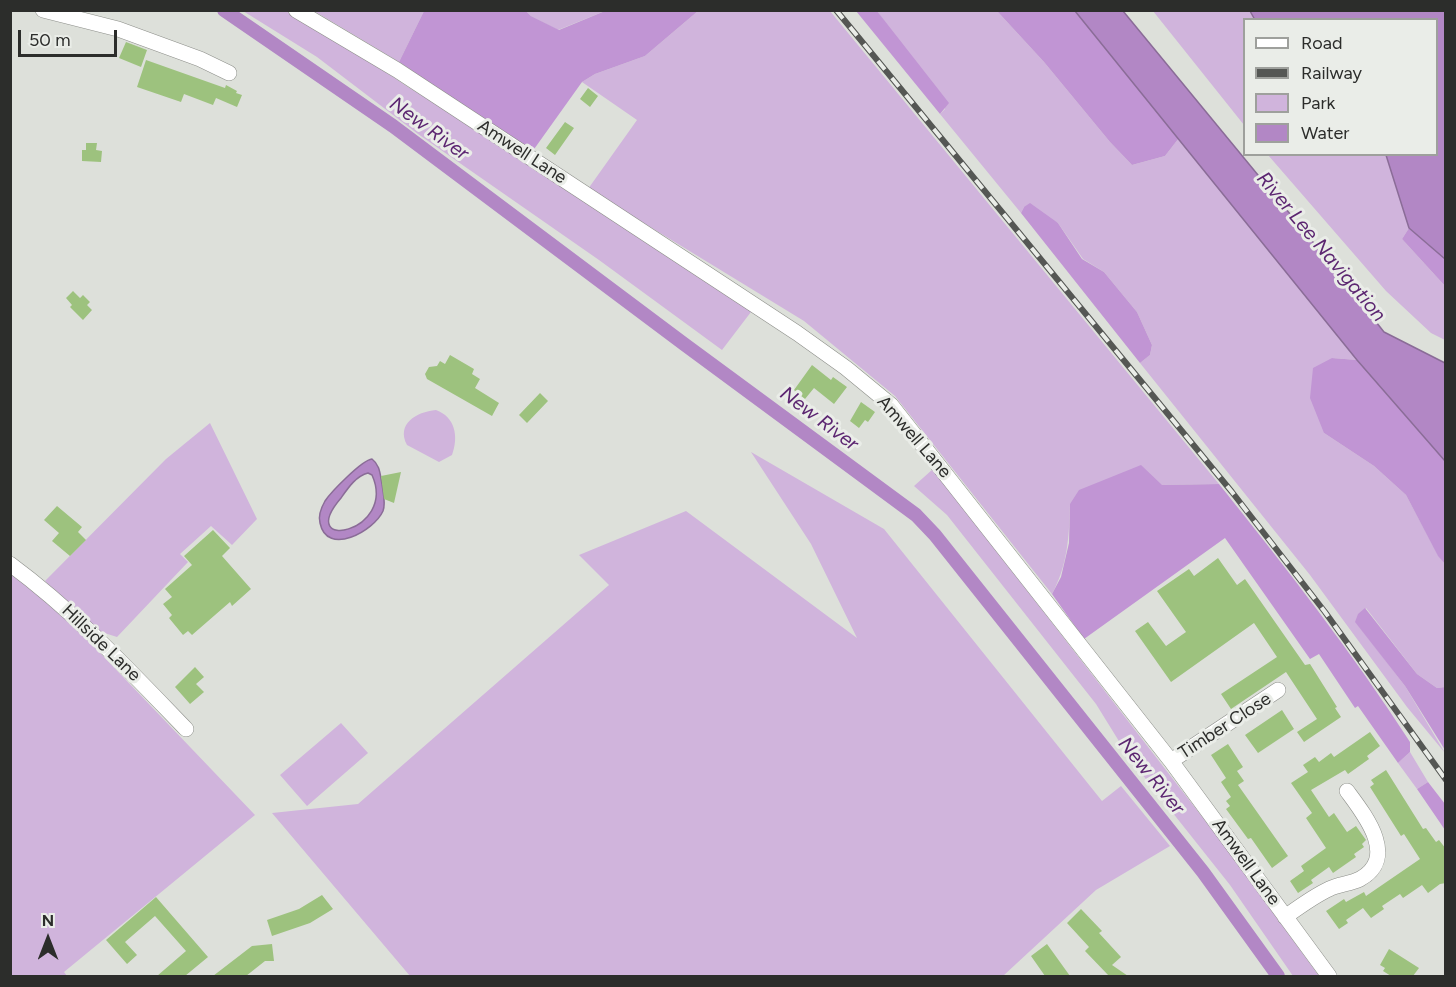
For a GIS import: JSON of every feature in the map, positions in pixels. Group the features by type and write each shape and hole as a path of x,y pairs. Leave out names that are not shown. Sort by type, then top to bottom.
{"street":[{"path":"43,10 118,29 200,59 229,73"},
{"name":"Amwell Lane","path":"296,10 397,70 797,333 846,368 891,405 1171,761 1329,976"},
{"name":"Hillside Lane","path":"10,564 46,591 96,637 186,729"},
{"name":"Timber Close","path":"1171,761 1278,690"},
{"path":"1285,916 1327,890 1360,879 1371,869 1377,853 1377,838 1347,791"}],"green space":[{"path":"243,11 286,11 350,48 754,308 722,350 599,260 418,134 317,57"},
{"path":"314,11 424,11 399,62"},
{"path":"526,11 605,11 558,30"},
{"path":"698,11 830,11 1219,484 1162,485 1070,504 1064,561 1052,594 895,396 804,321 588,189 637,120 582,82 595,74 645,56"},
{"path":"877,11 997,11 1132,165 1165,156 1179,138 1357,360 1332,358 1324,433 1374,466 1406,495 1445,564 1445,687 1437,688 1417,674 1366,608 1356,622 1405,686 1445,753 1407,707 1310,575 1140,363 1150,355 1152,345 1137,312 1104,272 1083,259 1058,223 1024,207 1021,213 940,114 945,109"},
{"path":"1153,11 1250,11 1254,18 1243,18 1243,124"},
{"path":"1269,156 1386,156 1409,228 1402,239 1445,286 1445,340 1431,333 1386,291"},
{"path":"436,410 448,417 455,434 452,455 439,462 407,445 404,438 406,425 410,420 421,413"},
{"path":"210,423 257,519 232,545 211,526 180,554 188,562 117,637 95,630 45,581 166,459"},
{"path":"751,452 884,529 1102,801 1121,786 1170,846 1096,890 1003,976 410,976 272,813 358,804 609,585 579,555 686,511 857,638 811,544"},
{"path":"933,469 1224,845 1319,976 1293,976 1230,885 1130,759 1096,704 947,515 914,486"},
{"path":"10,570 84,636 255,815 64,972 67,976 11,976"},
{"path":"341,723 368,753 307,806 280,775"},
{"path":"1410,752 1428,782 1417,789 1398,763"}],"shaded area":[{"path":"424,11 526,11 531,16 559,30 605,11 698,11 645,56 595,74 582,82 532,152 399,62"},
{"path":"856,11 877,11 949,103 940,114"},
{"path":"997,11 1075,11 1179,138 1165,156 1132,165"},
{"path":"1030,203 1058,223 1082,259 1104,272 1137,312 1152,345 1150,355 1140,363 1021,213"},
{"path":"1409,228 1445,259 1445,286 1402,239"},
{"path":"1332,358 1357,360 1445,461 1445,564 1438,556 1406,495 1374,466 1324,433 1310,398 1313,368"},
{"path":"1141,465 1162,485 1219,484 1342,643 1410,742 1410,752 1398,763 1358,706 1355,708 1319,654 1310,659 1225,538 1084,639 1052,594 1061,577 1069,543 1070,504 1079,490"},
{"path":"1365,608 1417,674 1437,688 1445,687 1445,750 1405,686 1355,622 1358,614"},
{"path":"1428,782 1445,804 1445,830 1417,789"}],"water":[{"path":"1075,11 1123,11 1384,332 1445,363 1445,461 1357,360"},
{"path":"1250,11 1445,11 1445,259 1409,228 1386,156 1438,156 1438,18 1254,18"},
{"path":"372,459 379,470 384,498 383,511 378,519 361,533 341,539 332,538 324,533 320,523 322,506 354,470","holes":["368,473 372,475 376,495 372,511 361,522 349,529 337,530 330,526 330,515 349,486"]}],"building":[{"path":"126,42 147,50 141,67 119,58"},
{"path":"146,60 225,88 226,85 242,95 237,107 216,98 213,105 184,94 181,102 137,87"},
{"path":"588,88 598,96 590,107 580,99"},
{"path":"565,122 574,128 555,155 546,148"},
{"path":"86,143 97,143 96,150 102,151 101,162 82,161 82,150 86,150"},
{"path":"73,291 80,298 83,295 90,302 87,305 92,310 83,320 70,307 72,305 66,298"},
{"path":"450,355 474,369 472,374 480,379 475,388 499,403 492,416 427,379 425,374 429,367 437,366 440,361 445,364"},
{"path":"812,365 831,380 833,377 847,387 834,404 814,388 805,399 794,390"},
{"path":"540,393 548,401 527,423 519,415"},
{"path":"861,402 875,412 868,422 865,420 859,428 850,421"},
{"path":"401,472 394,503 384,499 381,476"},
{"path":"57,506 82,527 78,532 86,540 70,556 52,541 59,533 44,520"},
{"path":"213,530 230,548 222,556 251,589 232,606 230,602 192,635 188,631 183,635 169,618 172,615 163,604 172,597 165,589 192,565 184,556"},
{"path":"1218,558 1237,585 1245,579 1305,665 1310,664 1337,707 1335,708 1341,717 1304,742 1297,732 1317,719 1286,672 1231,709 1221,694 1277,657 1254,623 1171,682 1135,631 1148,622 1166,646 1186,632 1157,591 1189,569 1194,576"},
{"path":"195,667 204,677 196,684 204,692 190,704 175,687"},
{"path":"1282,710 1294,729 1258,753 1245,735"},
{"path":"1370,732 1380,746 1367,756 1369,759 1348,774 1345,770 1311,790 1329,817 1334,813 1347,832 1356,826 1366,840 1362,844 1364,847 1354,854 1356,857 1333,873 1329,867 1311,880 1313,883 1298,893 1290,881 1304,871 1301,866 1326,848 1306,818 1312,813 1291,783 1308,772 1303,765 1315,757 1319,762 1331,753 1334,757"},
{"path":"1228,744 1243,767 1237,771 1244,781 1238,785 1288,856 1272,868 1251,838 1248,839 1226,809 1230,806 1226,801 1231,797 1221,782 1226,778 1211,755"},
{"path":"1386,770 1423,829 1426,828 1436,842 1439,840 1446,849 1446,883 1440,884 1428,893 1422,885 1403,898 1400,894 1382,906 1384,909 1371,918 1363,908 1346,920 1348,923 1339,929 1326,911 1344,899 1346,902 1364,892 1366,896 1420,859 1404,834 1401,836 1370,787 1374,784 1371,780"},
{"path":"322,895 333,909 310,923 272,936 267,920 299,909"},
{"path":"156,897 208,957 185,976 157,976 186,951 155,916 125,942 137,955 127,964 106,940"},
{"path":"1081,909 1102,931 1099,933 1121,957 1112,965 1128,976 1109,976 1085,951 1089,947 1067,923"},
{"path":"272,944 274,961 265,961 246,976 213,976 252,946"},
{"path":"1047,944 1070,976 1045,976 1031,956"},
{"path":"1389,949 1419,968 1413,976 1391,976 1383,971 1385,968 1380,965"}],"waterway":[{"name":"New River","path":"224,10 393,126 916,515 935,535 1203,872 1278,976"}],"railway":[{"path":"836,10 1232,492 1325,612 1446,780"}],"water label":[{"name":"River Lee Navigation","path":"1321,247"}]}
